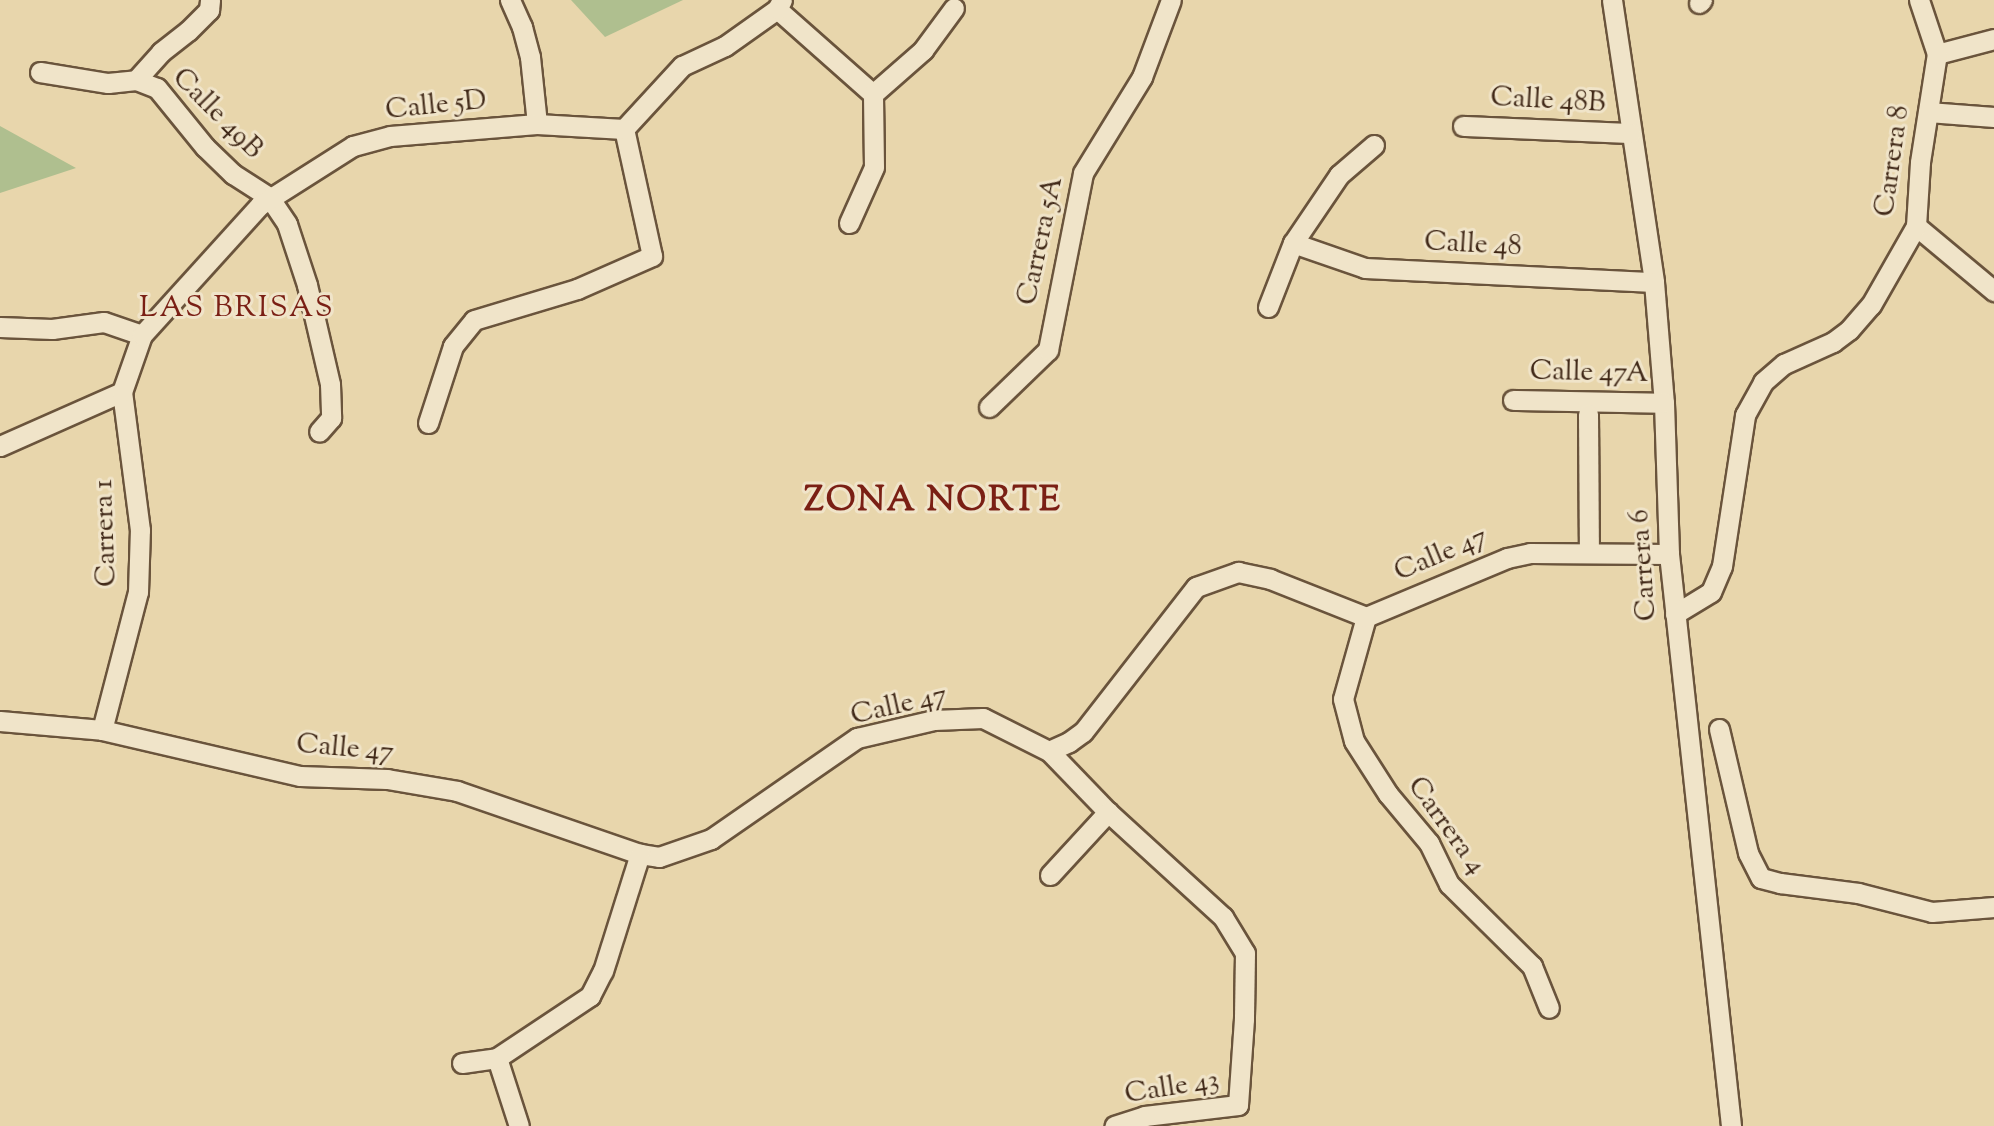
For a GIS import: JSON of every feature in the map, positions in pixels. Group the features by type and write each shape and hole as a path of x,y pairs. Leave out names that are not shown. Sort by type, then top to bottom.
{"street":[{"path":"136,80 161,52 209,10 211,0"},
{"path":"510,0 530,57 537,124"},
{"name":"Carrera 5A","path":"989,407 1048,350 1083,173 1142,77 1171,0"},
{"name":"Carrera 6","path":"1612,0 1654,282 1664,403 1669,554 1731,1126"},
{"name":"Carrera 8","path":"1675,614 1711,592 1723,566 1745,415 1763,382 1784,365 1833,342 1849,330 1871,305 1916,226 1920,162 1937,54 1919,0"},
{"path":"428,424 453,346 474,320 577,289 652,256 624,130 682,66 725,46 780,5 873,94 874,167 849,223"},
{"path":"873,94 923,50 954,8"},
{"path":"1937,54 1994,39"},
{"name":"Calle 49B","path":"40,72 108,83 136,80 157,88 205,147 233,174 269,197"},
{"path":"1928,112 1994,117"},
{"name":"Calle 5D","path":"142,335 269,197 353,146 390,136 537,124 624,130"},
{"name":"Calle 48B","path":"1463,126 1631,133"},
{"path":"1268,307 1293,243 1339,175 1374,145"},
{"path":"269,197 286,224 307,285 330,384 331,418 319,432"},
{"path":"1916,226 1994,291"},
{"name":"Calle 48","path":"1293,243 1365,268 1654,282"},
{"path":"0,327 52,329 104,322 142,335"},
{"name":"Carrera 1","path":"102,730 138,592 140,530 122,392 142,335"},
{"path":"0,446 122,392"},
{"name":"Calle 47A","path":"1513,400 1664,403"},
{"path":"1588,414 1589,554"},
{"name":"Calle 47","path":"1366,617 1507,558 1530,553 1669,554"},
{"path":"1049,751 1083,732 1196,587 1238,572 1270,579 1366,617"},
{"name":"Carrera 4","path":"1366,617 1343,699 1354,741 1388,794 1429,843 1449,884 1532,967 1549,1008"},
{"name":"Calle 47","path":"0,721 102,730 300,776 387,779 457,791 640,854 659,857 711,839 858,738 934,720 983,718 1049,751 1108,813 1223,917 1245,953 1238,1105"},
{"path":"1719,729 1748,853 1761,878 1780,883 1858,892 1932,912 1994,907"},
{"path":"1051,875 1108,813"},
{"path":"462,1063 497,1058 590,996 603,971 640,854"},
{"path":"497,1058 519,1126"},
{"name":"Calle 43","path":"1115,1126 1145,1116 1238,1105"}],"green space":[{"path":"571,0 683,0 605,37"},
{"path":"0,126 76,168 0,193"}],"district":[{"name":"LAS BRISAS","path":"237,309"},
{"name":"ZONA NORTE","path":"933,502"}]}
